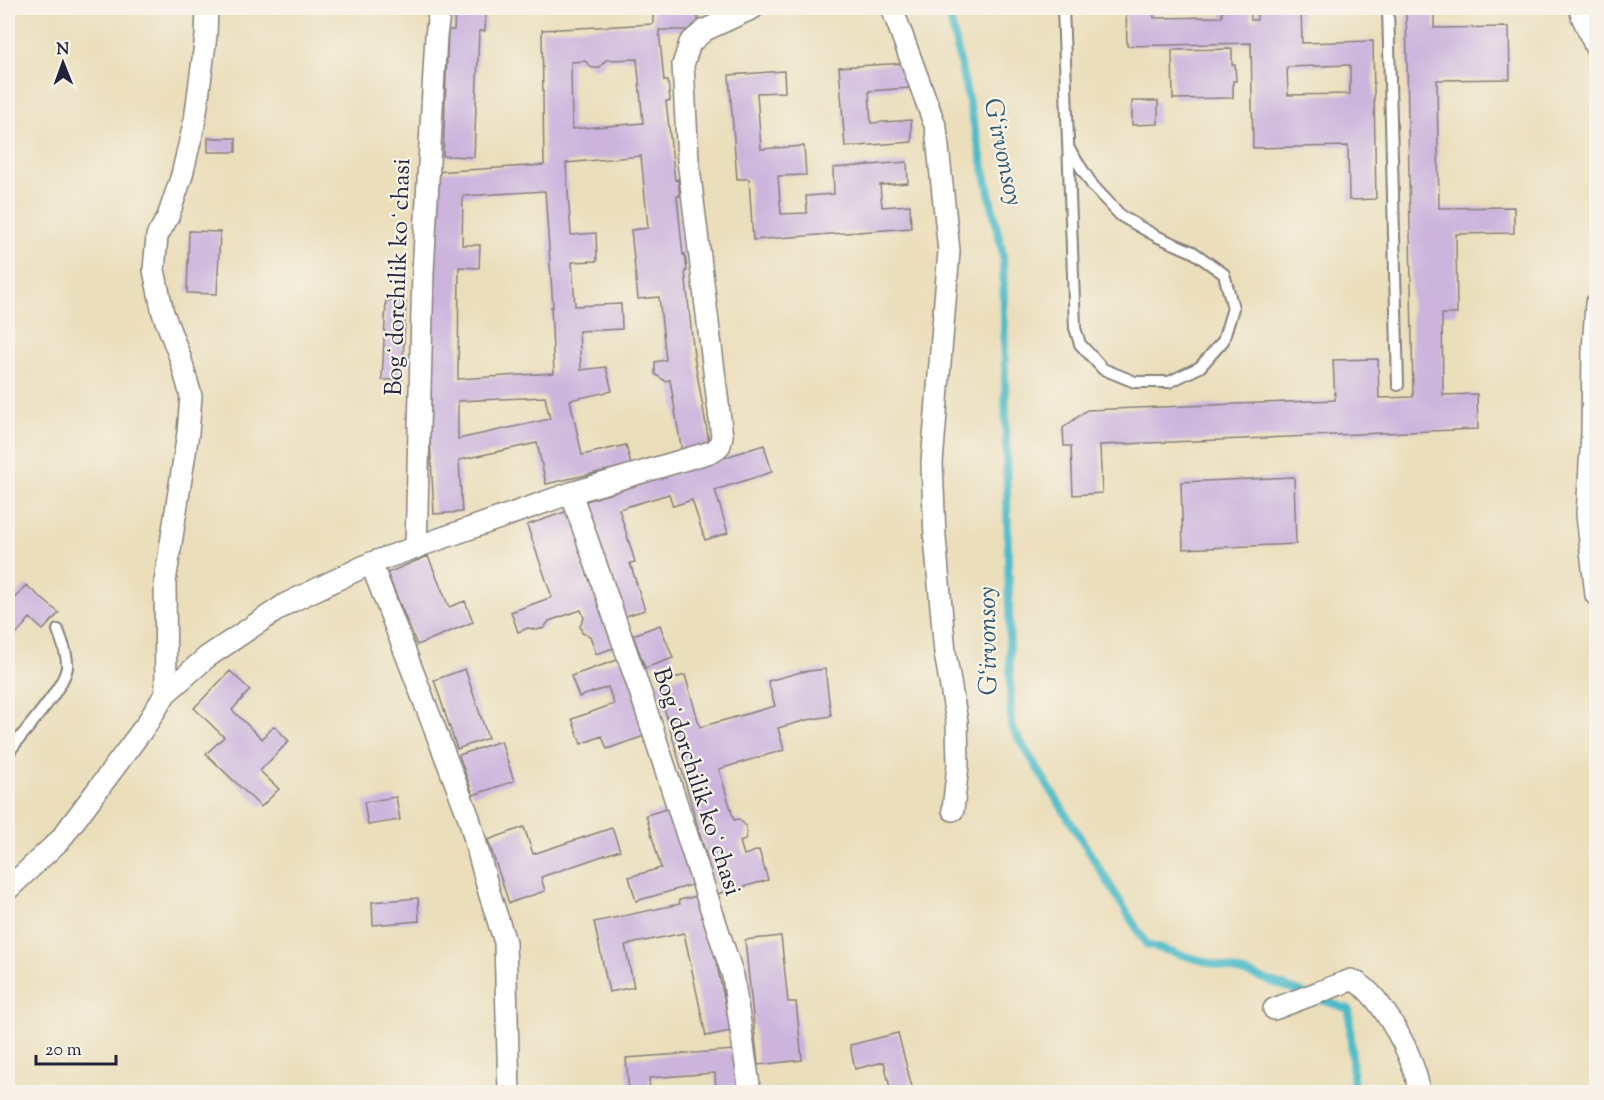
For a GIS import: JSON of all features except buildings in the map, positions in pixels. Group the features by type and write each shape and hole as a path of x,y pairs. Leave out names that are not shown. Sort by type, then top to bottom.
{"street":[{"path":"166,693 165,582 188,433 191,396 180,357 163,313 154,270 157,236 168,217 195,120 206,36 207,8"},
{"name":"Bogʻdorchilik koʻchasi","path":"416,548 423,272 434,70 440,8"},
{"path":"8,889 60,840 146,725 166,693 207,657 286,604 371,563 571,493 714,451 720,446 722,436 688,160 683,65 690,44 705,30 753,8"},
{"path":"892,8 936,128 950,251 933,463 935,537 945,653 957,722 958,765 953,810"},
{"path":"1580,8 1596,48"},
{"path":"1596,304 1594,435 1587,515 1596,595"},
{"name":"Bogʻdorchilik koʻchasi","path":"571,493 640,691 734,976 750,1092"},
{"path":"371,563 469,818 505,942 508,1092"},
{"path":"1274,1009 1351,980 1355,981 1370,993 1392,1022 1414,1069 1419,1092"}],"lane":[{"path":"1063,8 1075,328 1080,344 1103,369 1135,382 1169,382 1200,367 1223,341 1233,308 1224,274 1193,252 1156,236 1122,216 1093,186 1069,149"},
{"path":"1388,8 1398,385"},
{"path":"8,753 59,687 67,668 58,630"}],"waterway":[{"name":"G‘irvonsoy","path":"948,8 1003,255 1011,726 1147,945 1252,975 1303,993"},
{"name":"G‘irvonsoy","path":"1315,998 1349,1009 1354,1092"}]}
